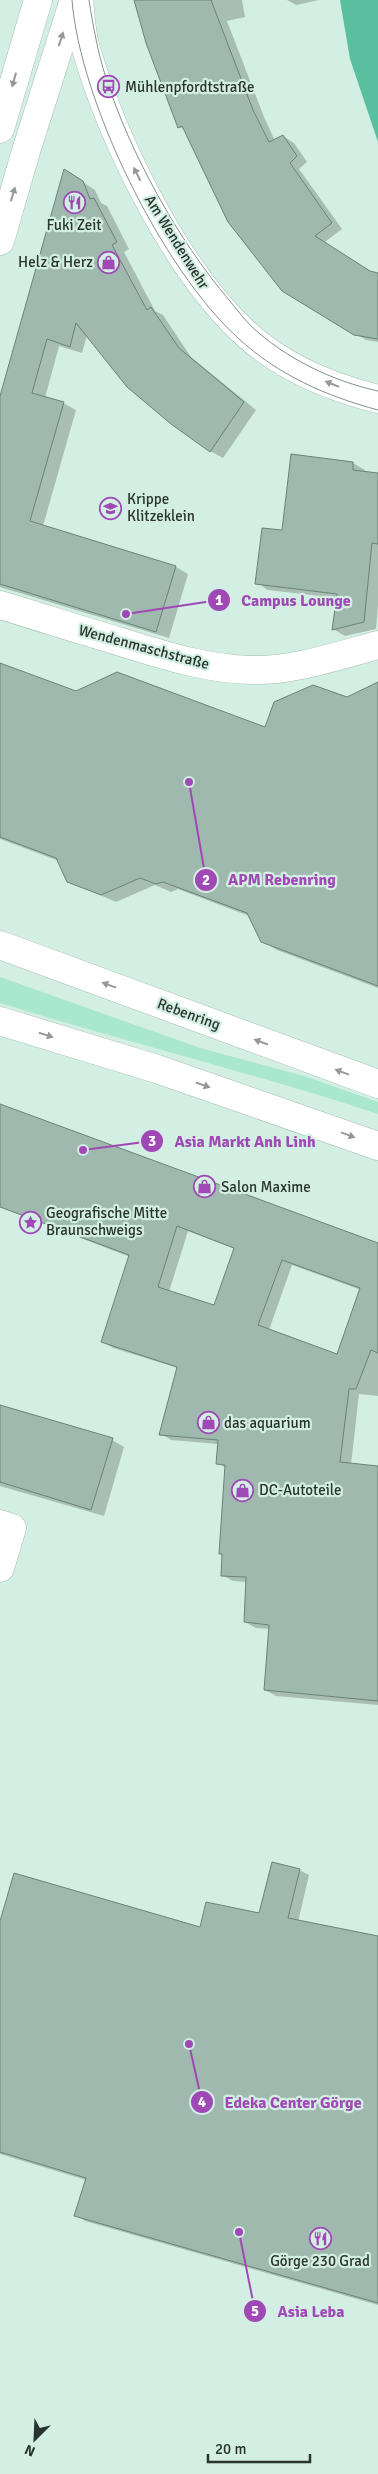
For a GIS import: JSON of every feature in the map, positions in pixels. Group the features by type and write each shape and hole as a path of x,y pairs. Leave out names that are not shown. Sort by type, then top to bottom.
{"main road":[{"path":"0,129 38,0"},
{"path":"0,241 26,151 74,0"},
{"name":"Am Wendenwehr","path":"79,0 86,48 124,148 159,219 206,291 244,332 278,357 315,378 355,393 378,399"},
{"name":"Wendenmaschstraße","path":"0,605 166,656 212,666 252,670 287,667 324,660 378,645"},
{"name":"Rebenring","path":"0,945 378,1084"},
{"path":"0,1020 166,1072 378,1146"},
{"path":"0,1524 12,1528 0,1568"}],"shaded area":[{"path":"340,0 378,0 378,142 350,59"},
{"path":"0,977 200,1048 304,1076 378,1102 378,1114 0,1003"}],"building":[{"path":"134,0 211,0 253,110 269,142 283,135 297,156 290,163 332,223 315,236 370,271 378,273 378,339 354,335 282,291 228,222 182,126 178,128 146,43"},
{"path":"64,169 83,181 90,199 94,198 117,242 112,245 147,310 151,307 179,348 244,402 210,452 171,424 127,387 76,323 70,347 47,339 32,393 64,402 30,521 176,566 156,632 0,584 0,396"},
{"path":"291,454 353,462 353,470 378,473 378,544 372,543 364,622 332,630 337,594 255,584 262,528 282,530"},
{"path":"0,663 76,691 117,672 265,727 274,702 313,685 347,697 378,682 378,986 261,942 247,913 163,882 156,884 140,878 101,895 67,882 56,858 0,837"},
{"path":"0,1104 378,1243 378,1353 371,1350 356,1389 349,1389 340,1462 378,1466 378,1701 264,1690 269,1625 244,1622 246,1577 221,1576 222,1554 219,1554 225,1465 216,1464 218,1440 159,1435 177,1367 101,1342 129,1255 0,1207","holes":["177,1226 234,1248 214,1305 158,1287","282,1260 360,1288 337,1354 258,1325"]},
{"path":"0,1405 113,1438 91,1510 0,1482"},
{"path":"272,1862 300,1869 288,1918 378,1936 378,2303 74,2216 86,2178 0,2152 0,1921 14,1873 200,1927 206,1902 259,1913"}],"tram line":[{"path":"72,0 78,41 108,134 154,228 181,270 209,308 238,338 269,363 321,391 378,410"},
{"path":"89,0 103,69 128,136 157,195 210,276 248,323 264,338 310,367 344,381 378,391"}],"place":[{"name":"Mühlenpfordtstraße","path":"109,87"},
{"name":"Fuki Zeit","path":"74,202"},
{"name":"Helz & Herz","path":"109,262"},
{"name":"Krippe Klitzeklein","path":"111,508"},
{"name":"Campus Lounge","path":"126,614"},
{"name":"APM Rebenring","path":"189,782"},
{"name":"Asia Markt Anh Linh","path":"83,1150"},
{"name":"Salon Maxime","path":"205,1187"},
{"name":"Geografische Mitte Braunschweigs","path":"30,1222"},
{"name":"das aquarium","path":"208,1423"},
{"name":"DC-Autoteile","path":"243,1490"},
{"name":"Edeka Center Görge","path":"189,2044"},
{"name":"Asia Leba","path":"239,2232"},
{"name":"Görge 230 Grad","path":"320,2238"}]}
